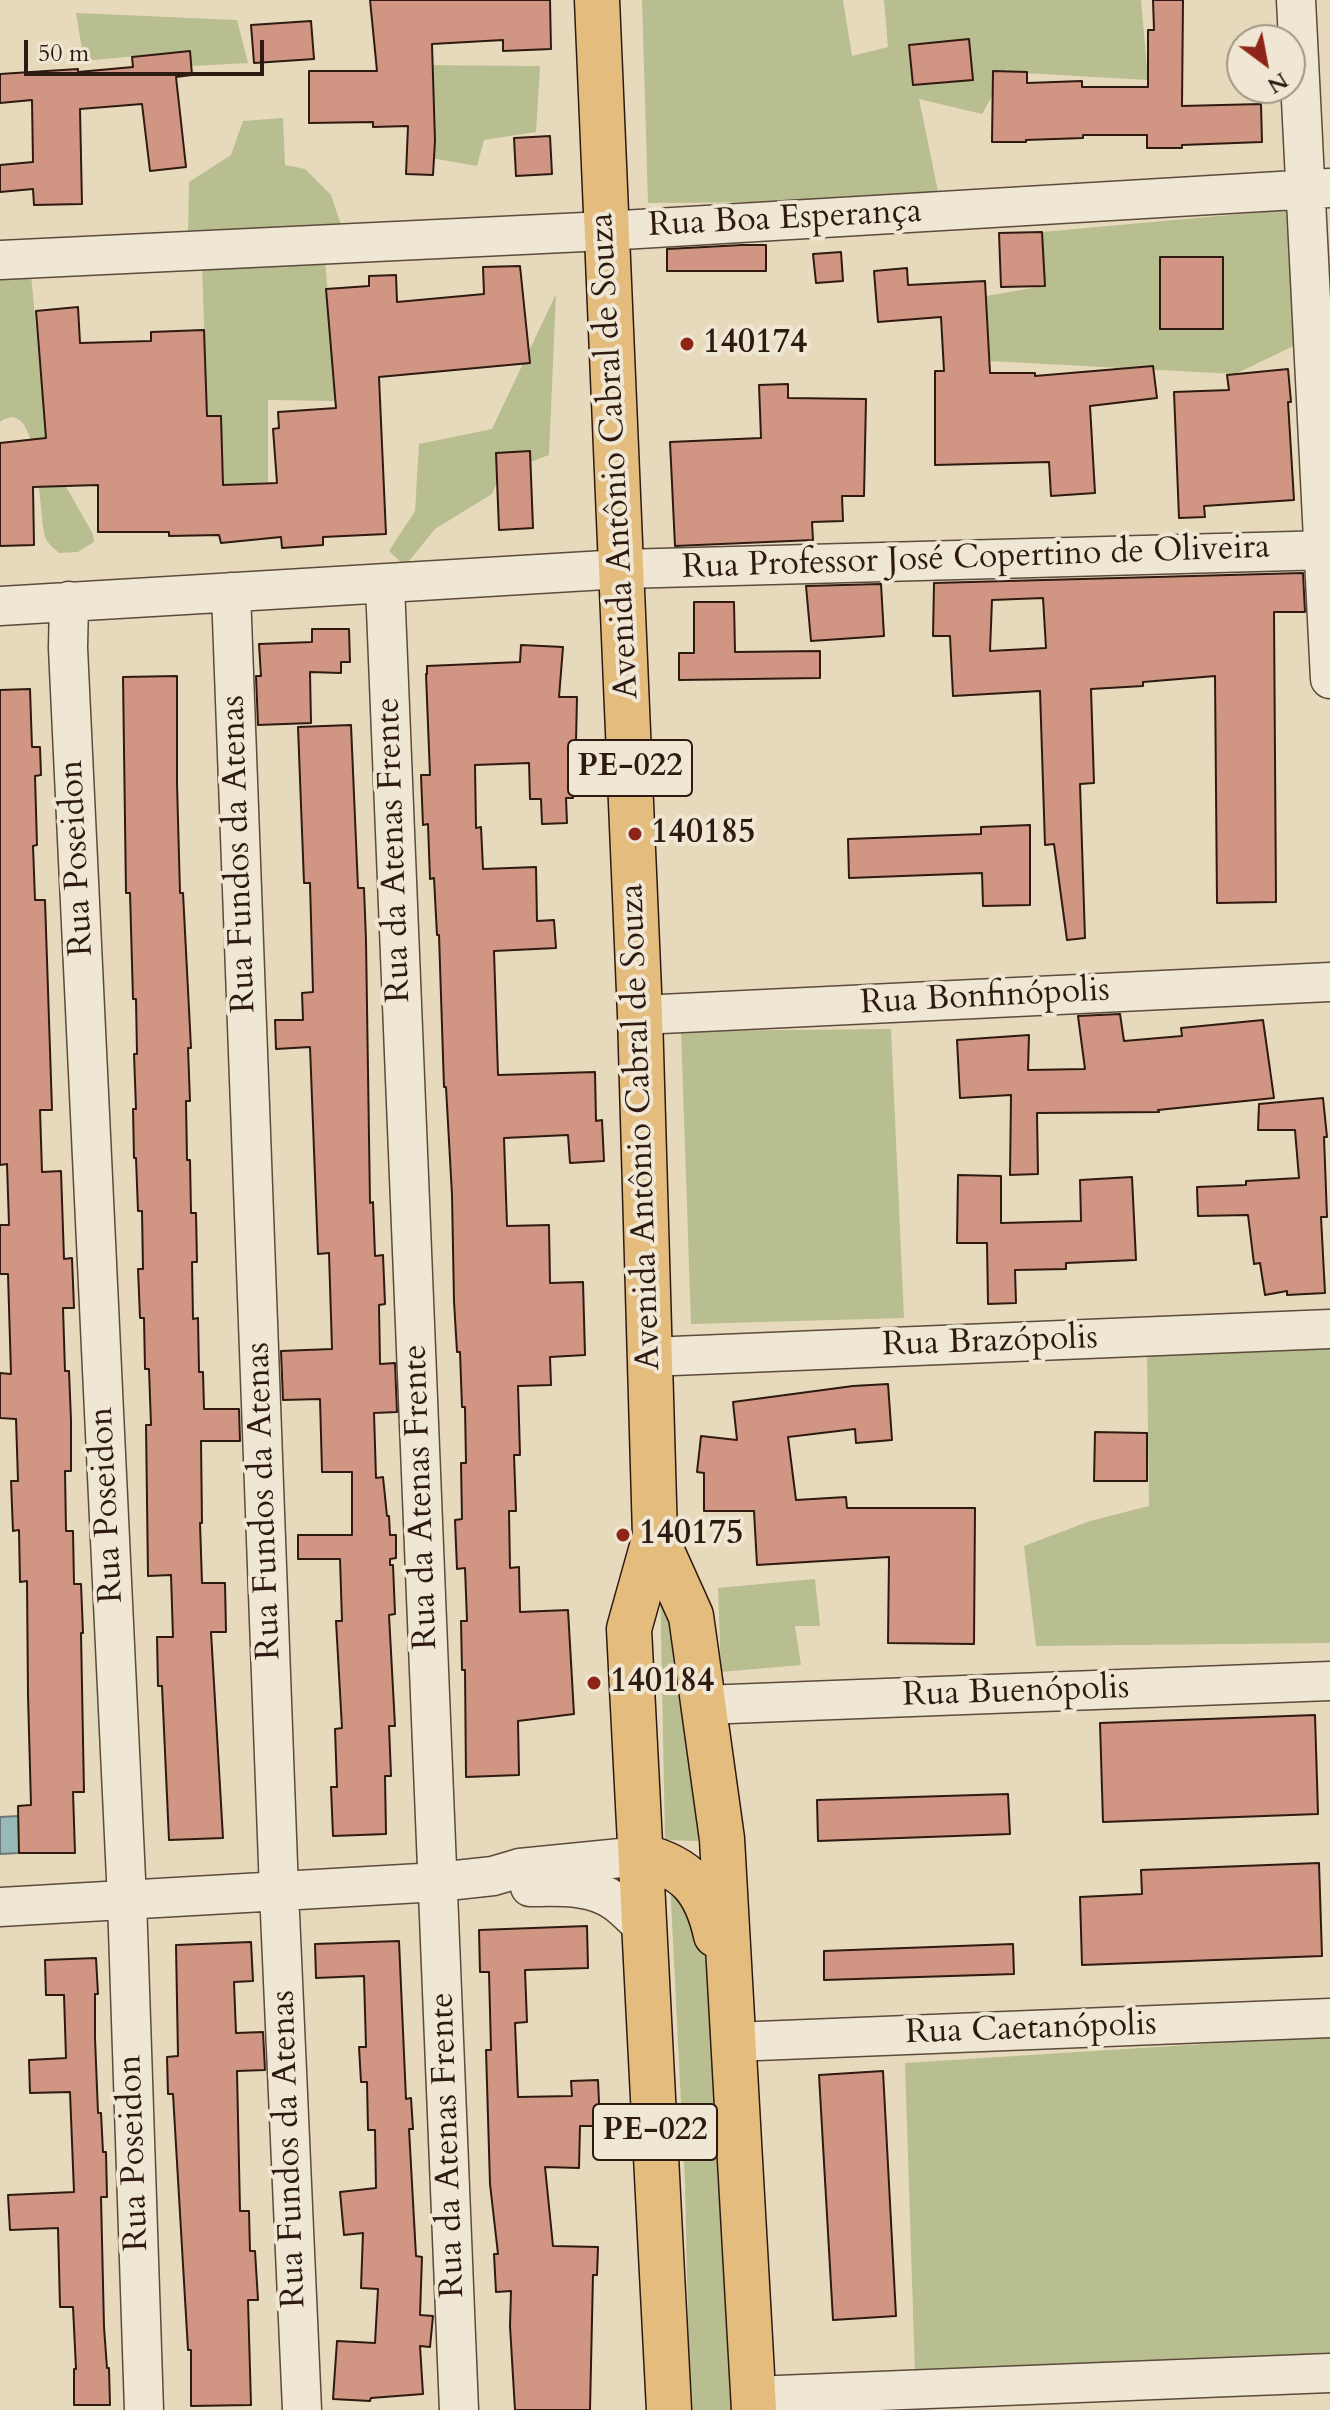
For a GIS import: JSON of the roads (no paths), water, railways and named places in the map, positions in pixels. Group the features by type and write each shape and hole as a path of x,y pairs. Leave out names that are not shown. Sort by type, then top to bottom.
{"main road":[{"name":"Avenida Antônio Cabral de Souza","path":"597,0 640,1015 655,1536 629,1629 669,2410"},
{"name":"Avenida Antônio Cabral de Souza","path":"655,1536 691,1616 722,1839 754,2403"},
{"path":"641,1856 665,1862 693,1883 710,1914 730,1978"}],"street":[{"path":"1296,0 1318,188 1330,679"},
{"name":"Rua Boa Esperança","path":"0,260 605,231 1318,188"},
{"name":"Rua Professor José Copertino de Oliveira","path":"0,606 622,569 1327,550"},
{"name":"Rua da Atenas Frente","path":"385,585 459,2410"},
{"name":"Rua Fundos da Atenas","path":"231,592 279,1891 302,2410"},
{"name":"Rua Poseidon","path":"69,601 68,648 127,1900 144,2410"},
{"name":"Rua Bonfinópolis","path":"640,1015 1330,982"},
{"name":"Rua Brazópolis","path":"649,1357 1330,1329"},
{"name":"Rua Buenópolis","path":"703,1705 1330,1681"},
{"path":"0,1907 438,1882 493,1876 520,1868 641,1856"},
{"path":"493,1876 520,1888 564,1887 594,1891 616,1902 644,1928"},
{"name":"Rua Caetanópolis","path":"733,2042 1330,2018"},
{"path":"754,2403 1330,2373"}],"water":[{"path":"19,1816 19,1853 0,1854 0,1817"}],"place":[{"name":"140174","path":"687,344"},
{"name":"140185","path":"635,834"},
{"name":"140175","path":"623,1535"},
{"name":"140184","path":"594,1683"}]}
